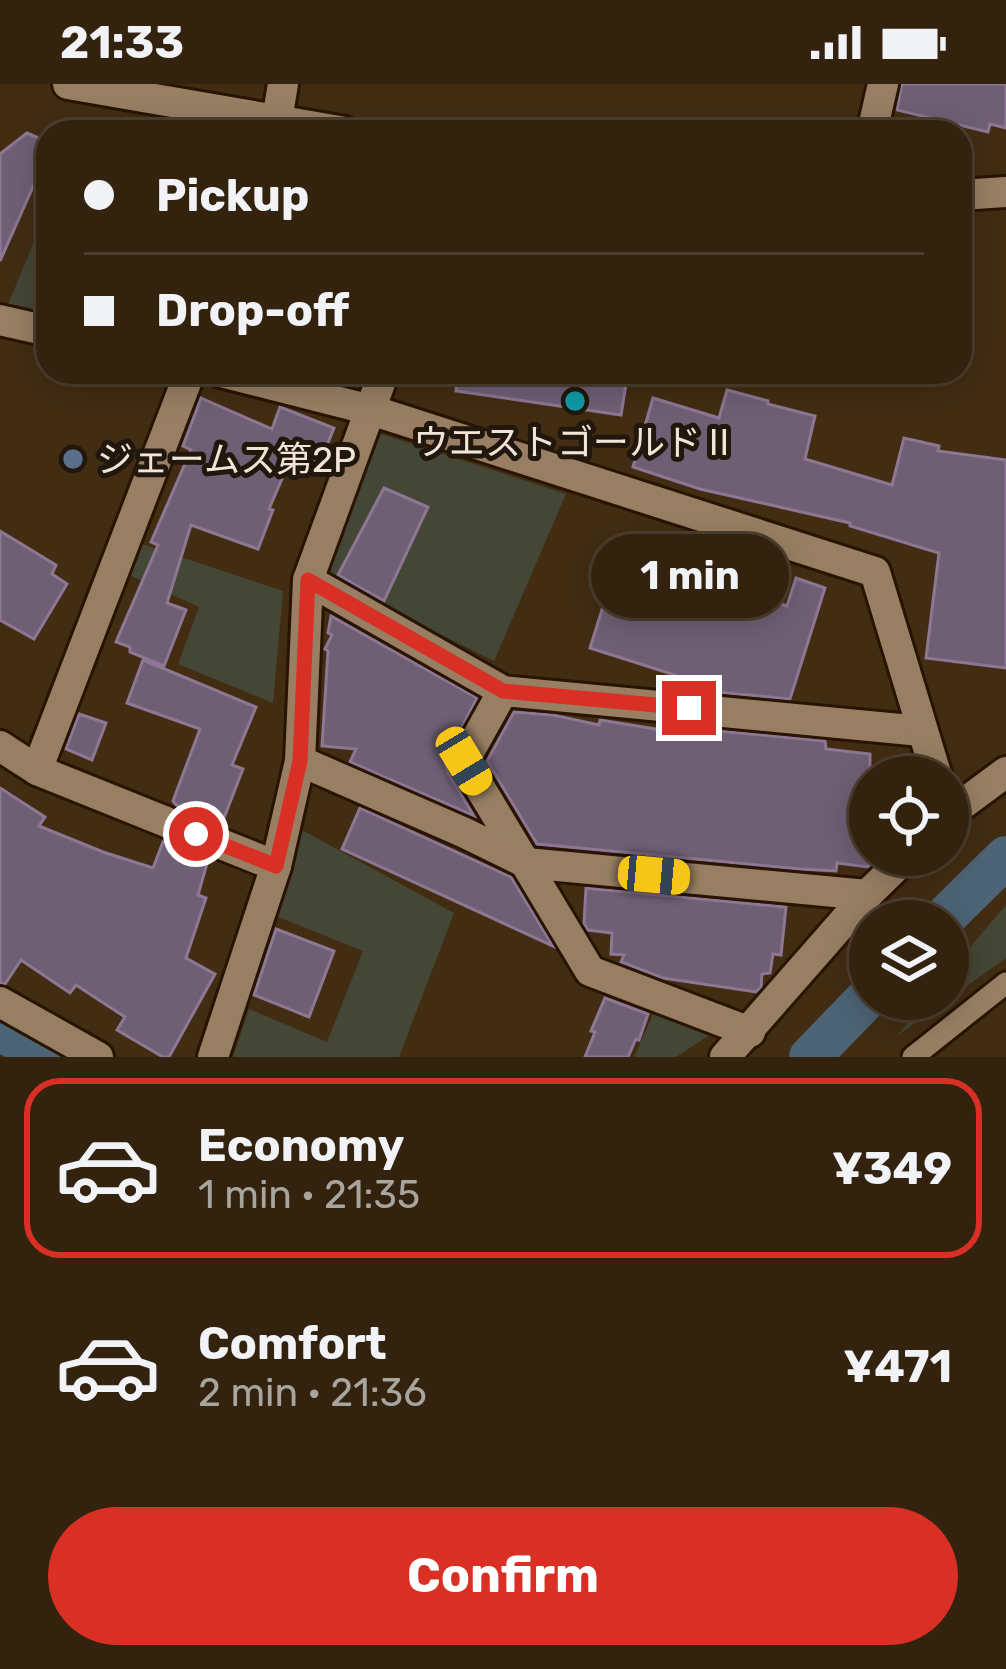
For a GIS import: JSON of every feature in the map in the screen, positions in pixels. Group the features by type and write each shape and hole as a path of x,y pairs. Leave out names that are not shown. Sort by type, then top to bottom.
{"street":[{"path":"68,84 277,120 283,84"},
{"path":"875,120 883,84"},
{"path":"972,193 1006,191"},
{"path":"0,320 36,329"},
{"path":"37,770 185,384"},
{"path":"268,384 370,410 875,572 930,756"},
{"path":"214,1057 276,866 300,761 308,580 380,384"},
{"path":"308,580 503,691 921,730"},
{"path":"503,691 464,761 590,971 750,1032"},
{"path":"0,746 37,770 276,866"},
{"path":"300,761 526,863 867,896"},
{"path":"969,798 1006,772"},
{"path":"725,1057 887,876"},
{"path":"0,1002 98,1057"}],"lane":[{"path":"913,1057 1006,983"}],"green space":[{"path":"36,237 36,313 7,307"},
{"path":"381,434 566,494 494,661 332,580 328,563"},
{"path":"142,544 283,591 273,703 178,664 199,607 129,575"},
{"path":"302,830 454,913 399,1057 233,1057 249,1009 327,1042 363,951 276,916"},
{"path":"1006,905 1006,958 969,984 969,948"},
{"path":"657,1006 707,1027 708,1036 676,1057 634,1057"}],"building":[{"path":"902,84 1006,84 1006,128 990,124 988,132 972,128 972,120 938,120 897,110"},
{"path":"27,133 36,137 36,180 0,261 0,154"},
{"path":"457,384 626,384 621,415 456,391"},
{"path":"727,390 815,416 805,459 892,485 904,438 939,446 938,451 1006,460 1006,668 926,658 939,553 850,523 700,489 633,467 653,398 719,418"},
{"path":"201,398 272,429 280,407 334,428 320,462 294,451 258,549 191,525 167,603 186,610 164,666 116,642 158,545 151,542 191,450 183,446"},
{"path":"384,488 428,507 384,601 338,575"},
{"path":"0,531 56,565 52,574 67,584 34,639 0,620"},
{"path":"620,552 787,606 796,578 825,588 790,699 673,688 675,675 590,648"},
{"path":"331,616 477,698 445,760 474,816 350,762 356,749 322,746 325,649 332,635 328,633"},
{"path":"143,660 256,707 232,765 243,769 222,823 173,801 200,729 127,703"},
{"path":"514,712 599,725 600,720 668,731 669,726 825,741 826,749 870,754 849,756 849,865 837,863 836,871 537,844 487,761"},
{"path":"79,714 106,723 92,760 66,749"},
{"path":"0,788 45,817 39,826 103,852 153,868 163,842 208,860 198,895 206,898 186,958 215,974 169,1057 117,1030 125,1017 76,985 70,993 21,960 5,984 0,983"},
{"path":"360,808 511,877 553,946 342,849"},
{"path":"586,888 786,907 781,955 773,954 770,973 762,974 756,992 663,978 621,962 624,955 611,954 612,933 588,930 584,924"},
{"path":"276,929 334,951 309,1017 254,995"},
{"path":"605,998 648,1014 628,1057 585,1057"}],"waterway":[{"path":"962,900 1006,857"},
{"path":"810,1057 849,1017"},
{"path":"0,1029 44,1057"}],"place":[{"name":"ウエストゴールドⅡ","path":"575,401"},
{"name":"ジェームス第2P","path":"73,459"}],"route":[{"path":"196,834 276,866 300,761 308,580 503,691 689,708"}]}
